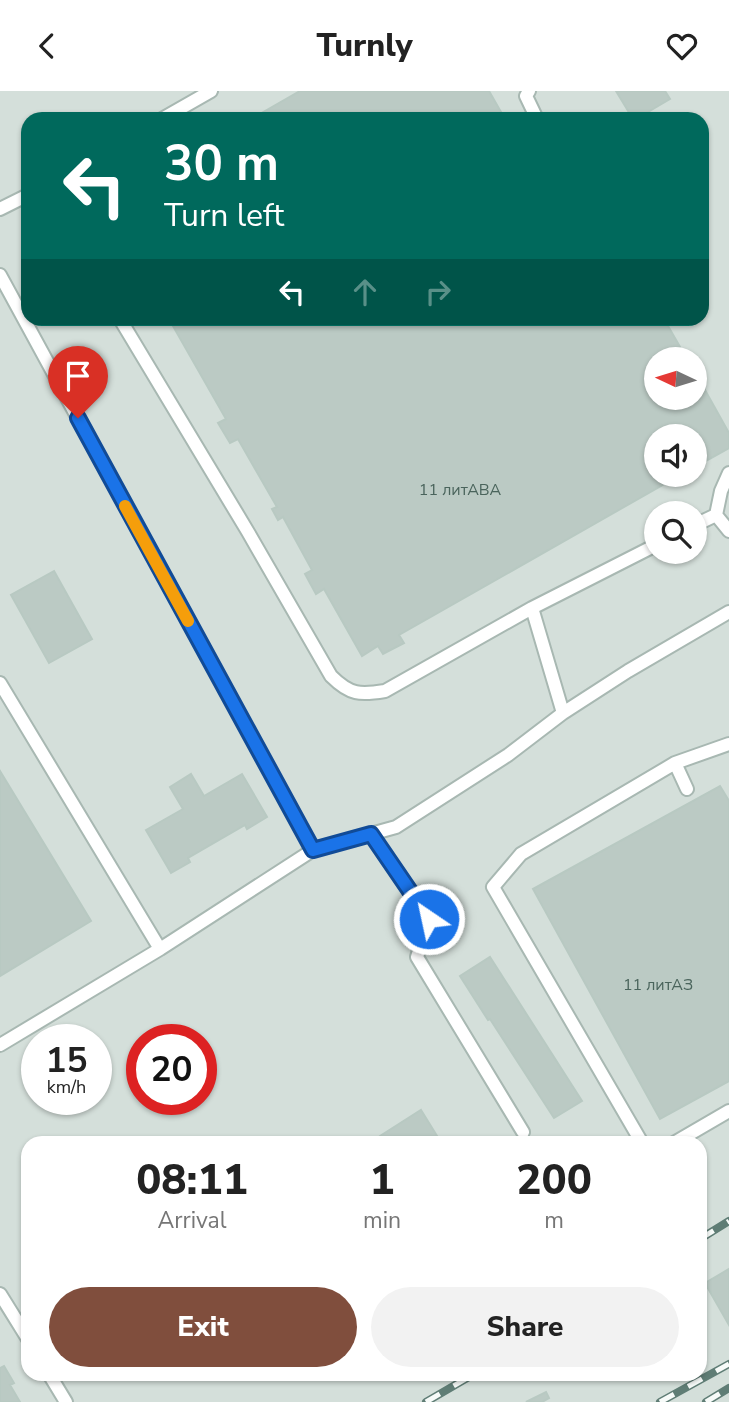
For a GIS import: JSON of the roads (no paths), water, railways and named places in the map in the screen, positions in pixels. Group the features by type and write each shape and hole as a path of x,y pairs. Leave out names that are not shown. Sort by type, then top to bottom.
{"lane":[{"path":"174,112 211,91"},
{"path":"529,91 526,96 534,112"},
{"path":"0,209 21,198"},
{"path":"0,275 21,314"},
{"path":"28,326 313,850"},
{"path":"124,326 331,676 349,691 385,691 532,608 644,551"},
{"path":"716,515 721,491 729,473"},
{"path":"707,519 716,515"},
{"path":"716,515 729,531"},
{"path":"532,608 563,713"},
{"path":"0,1045 160,949 313,850 396,827 508,755 563,713 628,671 729,612"},
{"path":"0,683 160,949"},
{"path":"638,1136 493,887 521,855 675,763 729,744"},
{"path":"675,763 687,789"},
{"path":"371,834 429,919 417,957 523,1132"},
{"path":"686,1136 729,1111"},
{"path":"0,1294 21,1328"},
{"path":"53,1381 66,1402"}],"railway":[{"path":"707,1235 729,1221"},
{"path":"707,1376 729,1364"},
{"path":"426,1402 462,1381"},
{"path":"660,1402 698,1381"},
{"path":"706,1402 729,1388"}]}
